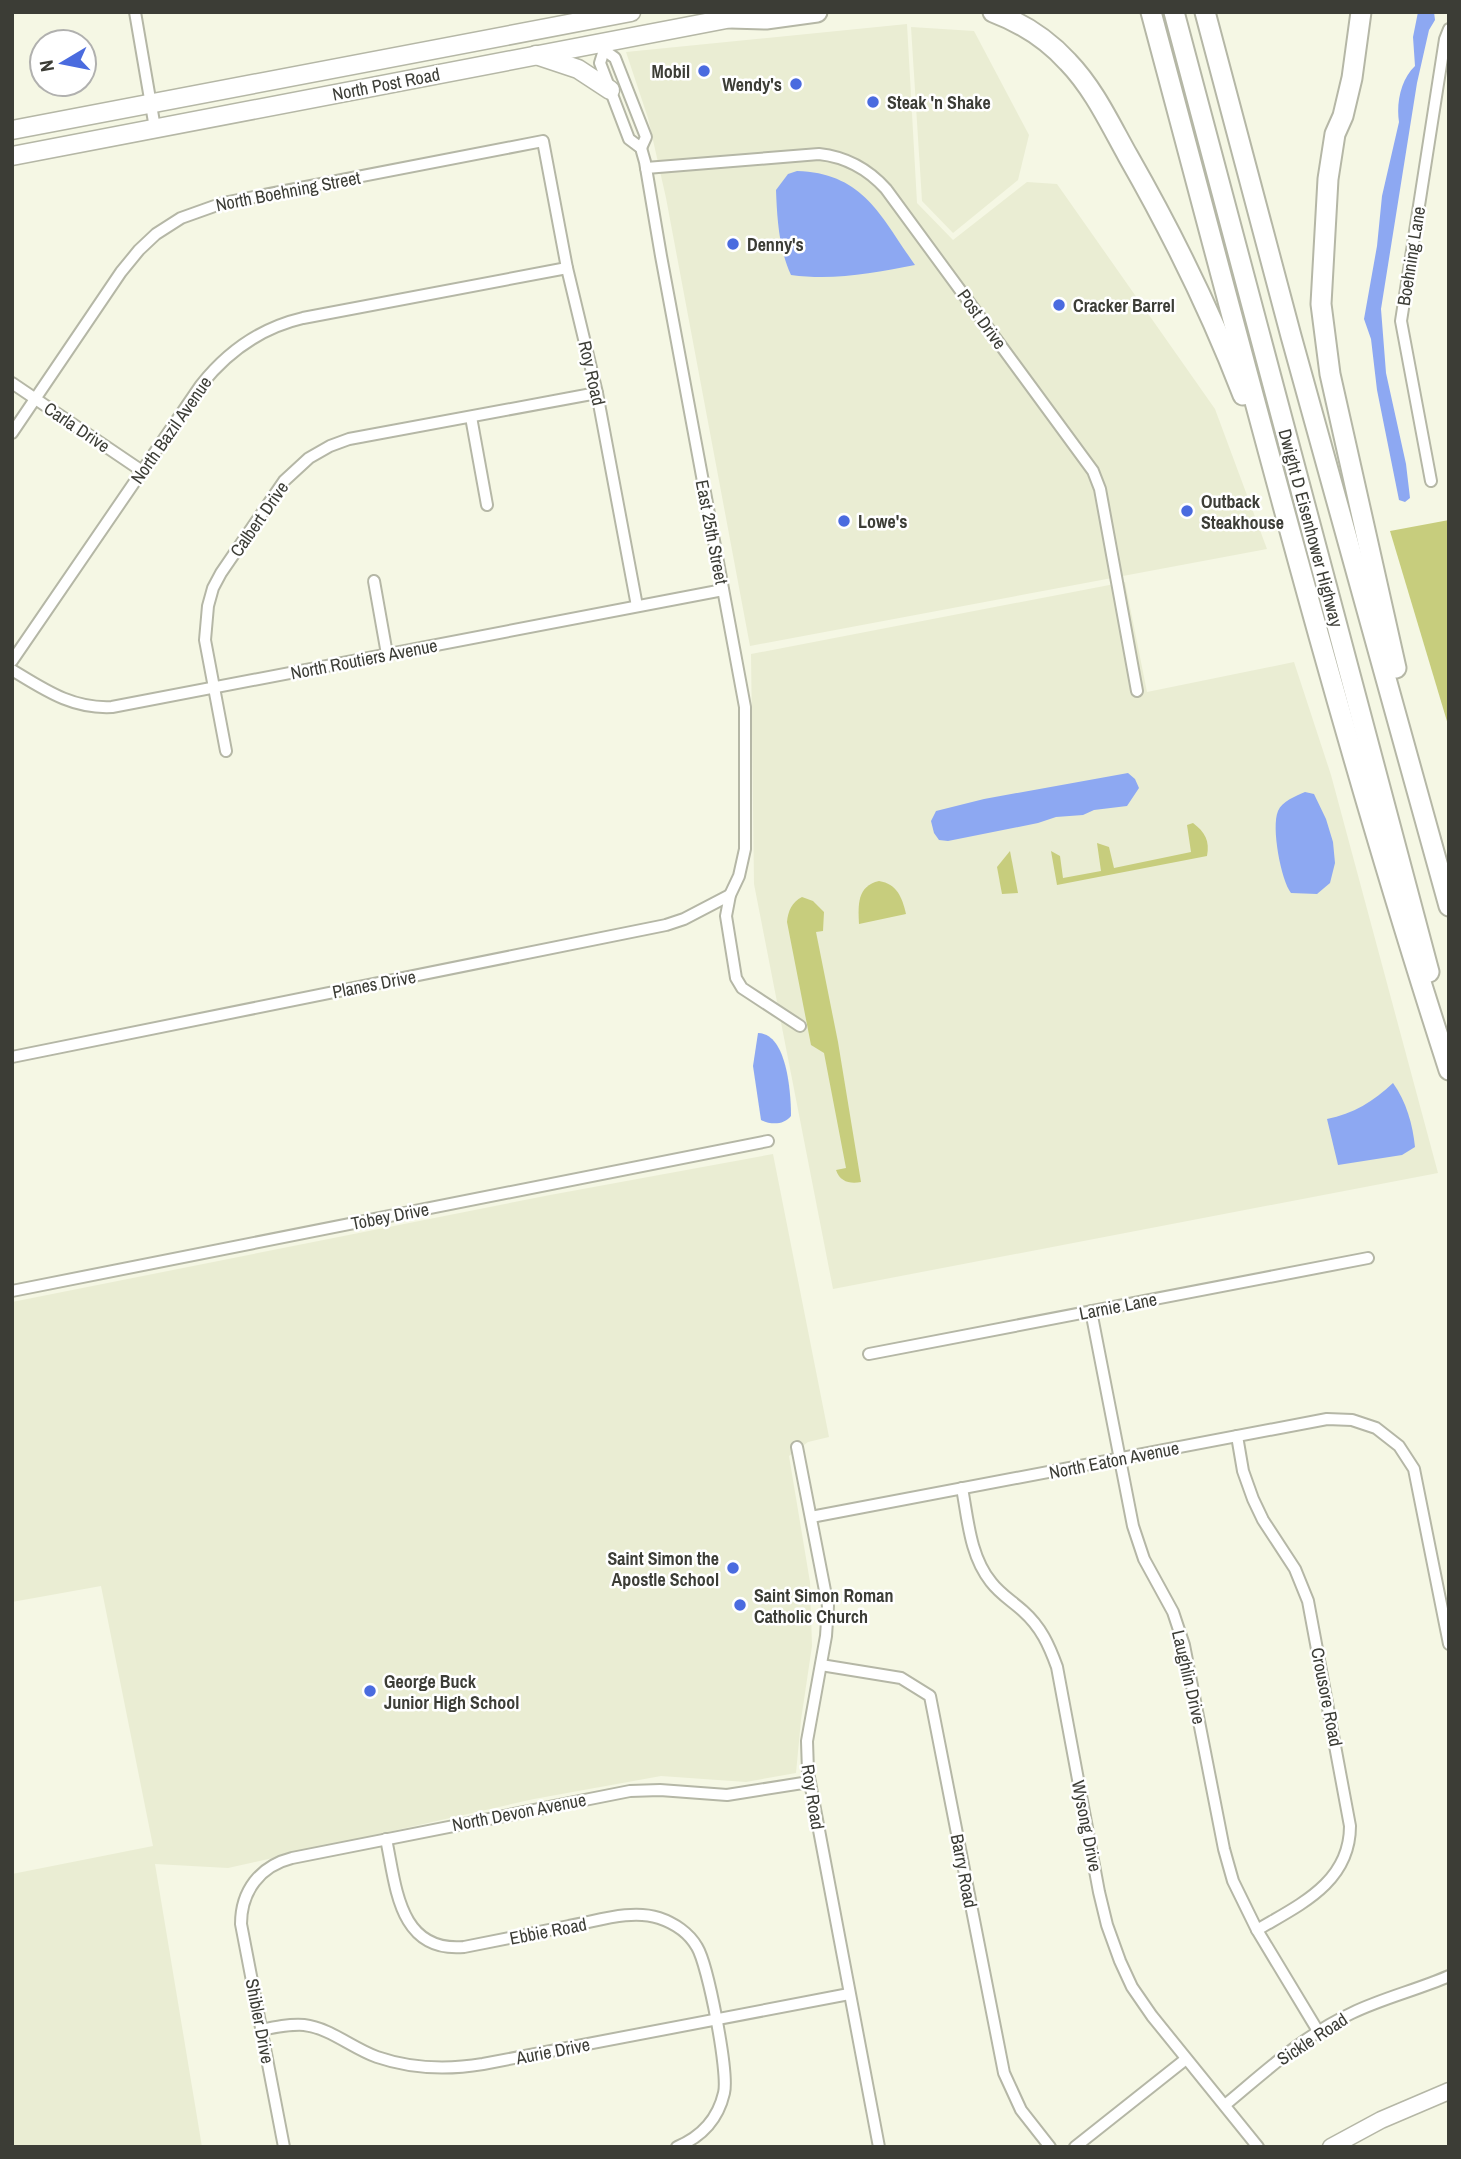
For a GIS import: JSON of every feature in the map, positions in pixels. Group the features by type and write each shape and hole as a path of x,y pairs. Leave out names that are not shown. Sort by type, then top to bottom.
{"highway":[{"path":"730,18 766,19 817,12"},
{"path":"993,12 1028,29 1045,41 1080,76 1091,90 1160,212 1207,308 1235,374 1305,586"},
{"path":"1151,12 1305,586 1396,909 1449,1070"},
{"name":"Dwight D Eisenhower Highway","path":"1174,12 1449,1044"},
{"name":"Dwight D Eisenhower Highway","path":"1205,12 1291,336 1449,906"},
{"path":"1361,12 1352,78 1335,134 1328,178 1321,304 1329,374 1399,682 1437,825 1449,883"}],"main road":[{"name":"North Post Road","path":"12,130 631,12"},
{"name":"North Post Road","path":"12,156 536,55 602,47 759,12"},
{"path":"536,55 578,69 610,90"},
{"path":"1331,2147 1381,2120 1449,2091"}],"street":[{"path":"138,13 155,128"},
{"name":"Boehning Lane","path":"1431,481 1401,321 1445,39 1449,29"},
{"name":"East 25th Street","path":"602,47 600,63 610,90 629,139 641,148"},
{"name":"East 25th Street","path":"602,47 615,58 646,137 641,148 746,715 745,849 726,916 737,981 742,988 800,1026"},
{"name":"Roy Road","path":"543,141 567,268 597,393 637,606"},
{"name":"North Boehning Street","path":"12,433 131,259 156,234 181,218 223,203 543,141"},
{"name":"Post Drive","path":"646,168 819,154 844,159 875,177 887,189 1093,471 1100,489 1137,691"},
{"name":"North Bazil Avenue","path":"12,662 216,366 242,344 266,330 303,318 567,268"},
{"name":"Carla Drive","path":"12,383 142,471"},
{"name":"Calbert Drive","path":"226,751 205,630 208,606 214,588 250,530 291,474 309,458 344,440 597,393"},
{"path":"471,417 487,505"},
{"path":"374,581 387,654"},
{"name":"North Routiers Avenue","path":"12,670 57,697 93,707 122,705 723,590"},
{"name":"Planes Drive","path":"12,1057 666,925 684,919 730,895"},
{"name":"Tobey Drive","path":"12,1291 768,1141"},
{"name":"Larnie Lane","path":"869,1354 1368,1258"},
{"name":"Laughlin Drive","path":"1091,1311 1133,1526 1144,1559 1172,1612 1184,1645 1230,1872 1244,1908 1318,2031"},
{"name":"North Eaton Avenue","path":"811,1517 1326,1419 1347,1419 1380,1430 1396,1443 1417,1477 1449,1644"},
{"name":"Crousore Road","path":"1237,1436 1243,1471 1253,1499 1295,1569 1308,1601 1350,1826 1347,1851 1334,1877 1312,1897 1257,1930"},
{"name":"Roy Road","path":"797,1447 828,1605 821,1665 807,1741 809,1782 879,2147"},
{"name":"Wysong Drive","path":"962,1488 972,1542 982,1567 1000,1593 1034,1622 1050,1648 1057,1667 1102,1906 1116,1953 1141,2001 1258,2147"},
{"name":"Barry Road","path":"821,1665 901,1678 930,1696 1004,2073 1021,2110 1050,2147"},
{"name":"North Devon Avenue","path":"246,1896 255,1880 278,1862 386,1839 630,1791 669,1790 727,1795 809,1782"},
{"name":"Ebbie Road","path":"386,1839 401,1908 414,1929 442,1946 461,1947 628,1915 657,1917 679,1928 696,1945 706,1968 725,2067 724,2095 709,2125 691,2140 677,2147"},
{"name":"Shibler Drive","path":"246,1896 241,1924 285,2147"},
{"name":"Sickle Road","path":"1225,2105 1318,2031 1366,2007 1449,1976"},
{"name":"Aurie Drive","path":"261,2029 287,2025 307,2026 386,2060 420,2067 454,2068 849,1994"},
{"path":"1075,2147 1186,2059"}],"shaded area":[{"path":"907,24 917,203 953,240 1027,182 1057,184 1215,409 1267,549 750,646 666,198 648,118 626,52"},
{"path":"911,27 974,31 1029,135 1018,180 953,233 922,201"},
{"path":"1125,582 1147,692 1294,662 1331,775 1438,1173 833,1289 754,884 751,654"},
{"path":"773,1154 829,1437 808,1442 789,1456 810,1582 812,1646 796,1773 746,1782 661,1776 534,1799 228,1868 155,1864 202,2147 12,2147 12,1874 153,1846 101,1586 12,1602 12,1302 550,1195"}],"green space":[{"path":"1449,520 1449,728 1390,531"},
{"path":"1193,823 1206,837 1207,856 1057,885 1051,851 1060,856 1063,878 1101,871 1097,843 1109,847 1114,868 1191,852 1187,825"},
{"path":"1010,851 1018,893 1002,894 997,867"},
{"path":"879,881 898,892 906,914 859,924 860,897 866,887"},
{"path":"802,897 813,901 824,912 823,931 816,932 838,1042 861,1182 846,1181 836,1170 846,1168 824,1053 811,1045 787,922 791,907"}],"water":[{"path":"1418,12 1434,12 1435,20 1429,30 1417,83 1381,309 1386,373 1406,464 1410,498 1405,502 1399,500 1377,390 1371,339 1364,319 1377,246 1382,196 1399,122 1399,99 1403,84 1415,66 1413,37"},
{"path":"797,171 820,174 855,189 880,215 915,265 838,277 791,275 781,244 776,190 788,174"},
{"path":"1128,773 1139,788 1127,806 1094,810 1083,815 1056,817 948,841 939,840 934,833 931,821 936,811 984,799"},
{"path":"1305,792 1314,794 1333,842 1335,863 1330,883 1317,894 1291,893 1284,877 1276,841 1276,819 1280,807"},
{"path":"758,1033 768,1036 775,1043 785,1066 791,1116 781,1123 761,1120 753,1066"},
{"path":"1393,1083 1408,1114 1415,1147 1402,1155 1338,1165 1327,1119 1363,1106"}],"place":[{"name":"Mobil","path":"704,71"},
{"name":"Wendy's","path":"796,84"},
{"name":"Steak 'n Shake","path":"873,102"},
{"name":"Denny's","path":"733,244"},
{"name":"Cracker Barrel","path":"1059,305"},
{"name":"Outback Steakhouse","path":"1187,511"},
{"name":"Lowe's","path":"844,521"},
{"name":"Saint Simon the Apostle School","path":"733,1568"},
{"name":"Saint Simon Roman Catholic Church","path":"740,1605"},
{"name":"George Buck Junior High School","path":"370,1691"}]}
